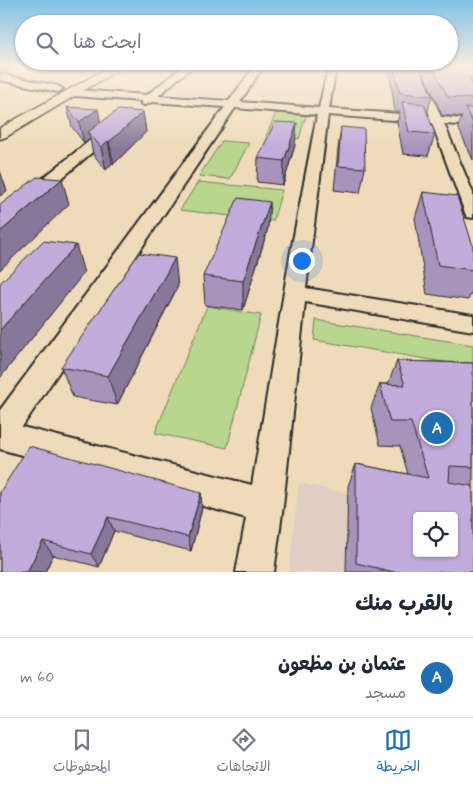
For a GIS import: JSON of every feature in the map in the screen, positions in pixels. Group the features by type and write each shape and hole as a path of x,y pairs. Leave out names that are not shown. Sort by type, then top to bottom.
{"street":[{"path":"0,119 49,94"},
{"path":"0,134 74,94"},
{"path":"84,94 473,123"},
{"path":"0,222 156,94"},
{"path":"240,94 0,434 266,506"},
{"path":"254,572 266,506 295,293 327,94"},
{"path":"426,94 473,213"},
{"path":"295,293 473,324"}],"shaded area":[{"path":"299,483 435,512 413,512 413,557 458,557 458,517 473,520 473,572 289,572"}],"green space":[{"path":"276,113 306,115 299,139 266,136"},
{"path":"222,141 249,143 230,179 199,176"},
{"path":"198,182 282,190 273,221 180,210"},
{"path":"207,306 261,315 227,448 155,433"},
{"path":"316,320 473,345 473,367 314,340"}],"building":[{"path":"407,94 431,94 432,96"},
{"path":"446,94 473,94 473,99 448,97"},
{"path":"402,102 424,104 435,134 409,132"},
{"path":"67,107 98,109 79,122"},
{"path":"465,108 473,108 473,123"},
{"path":"118,110 143,112 101,147 88,132"},
{"path":"275,122 297,123 284,161 258,158"},
{"path":"341,127 364,129 365,168 338,166"},
{"path":"37,177 62,179 0,232 0,205"},
{"path":"423,192 457,196 473,246 473,270 438,265"},
{"path":"238,198 270,202 243,281 203,276"},
{"path":"43,241 76,245 0,330 0,283"},
{"path":"139,253 175,258 108,376 61,367"},
{"path":"397,361 473,363 473,467 450,466 449,482 473,486 473,572 394,572 356,563 356,464 428,478 411,422 390,422 380,384 405,385"},
{"path":"29,446 201,493 188,537 108,517 91,554 43,541 27,572 0,572 0,492"}],"place":[{"name":"عثمان بن مظعون","path":"437,428"}]}
